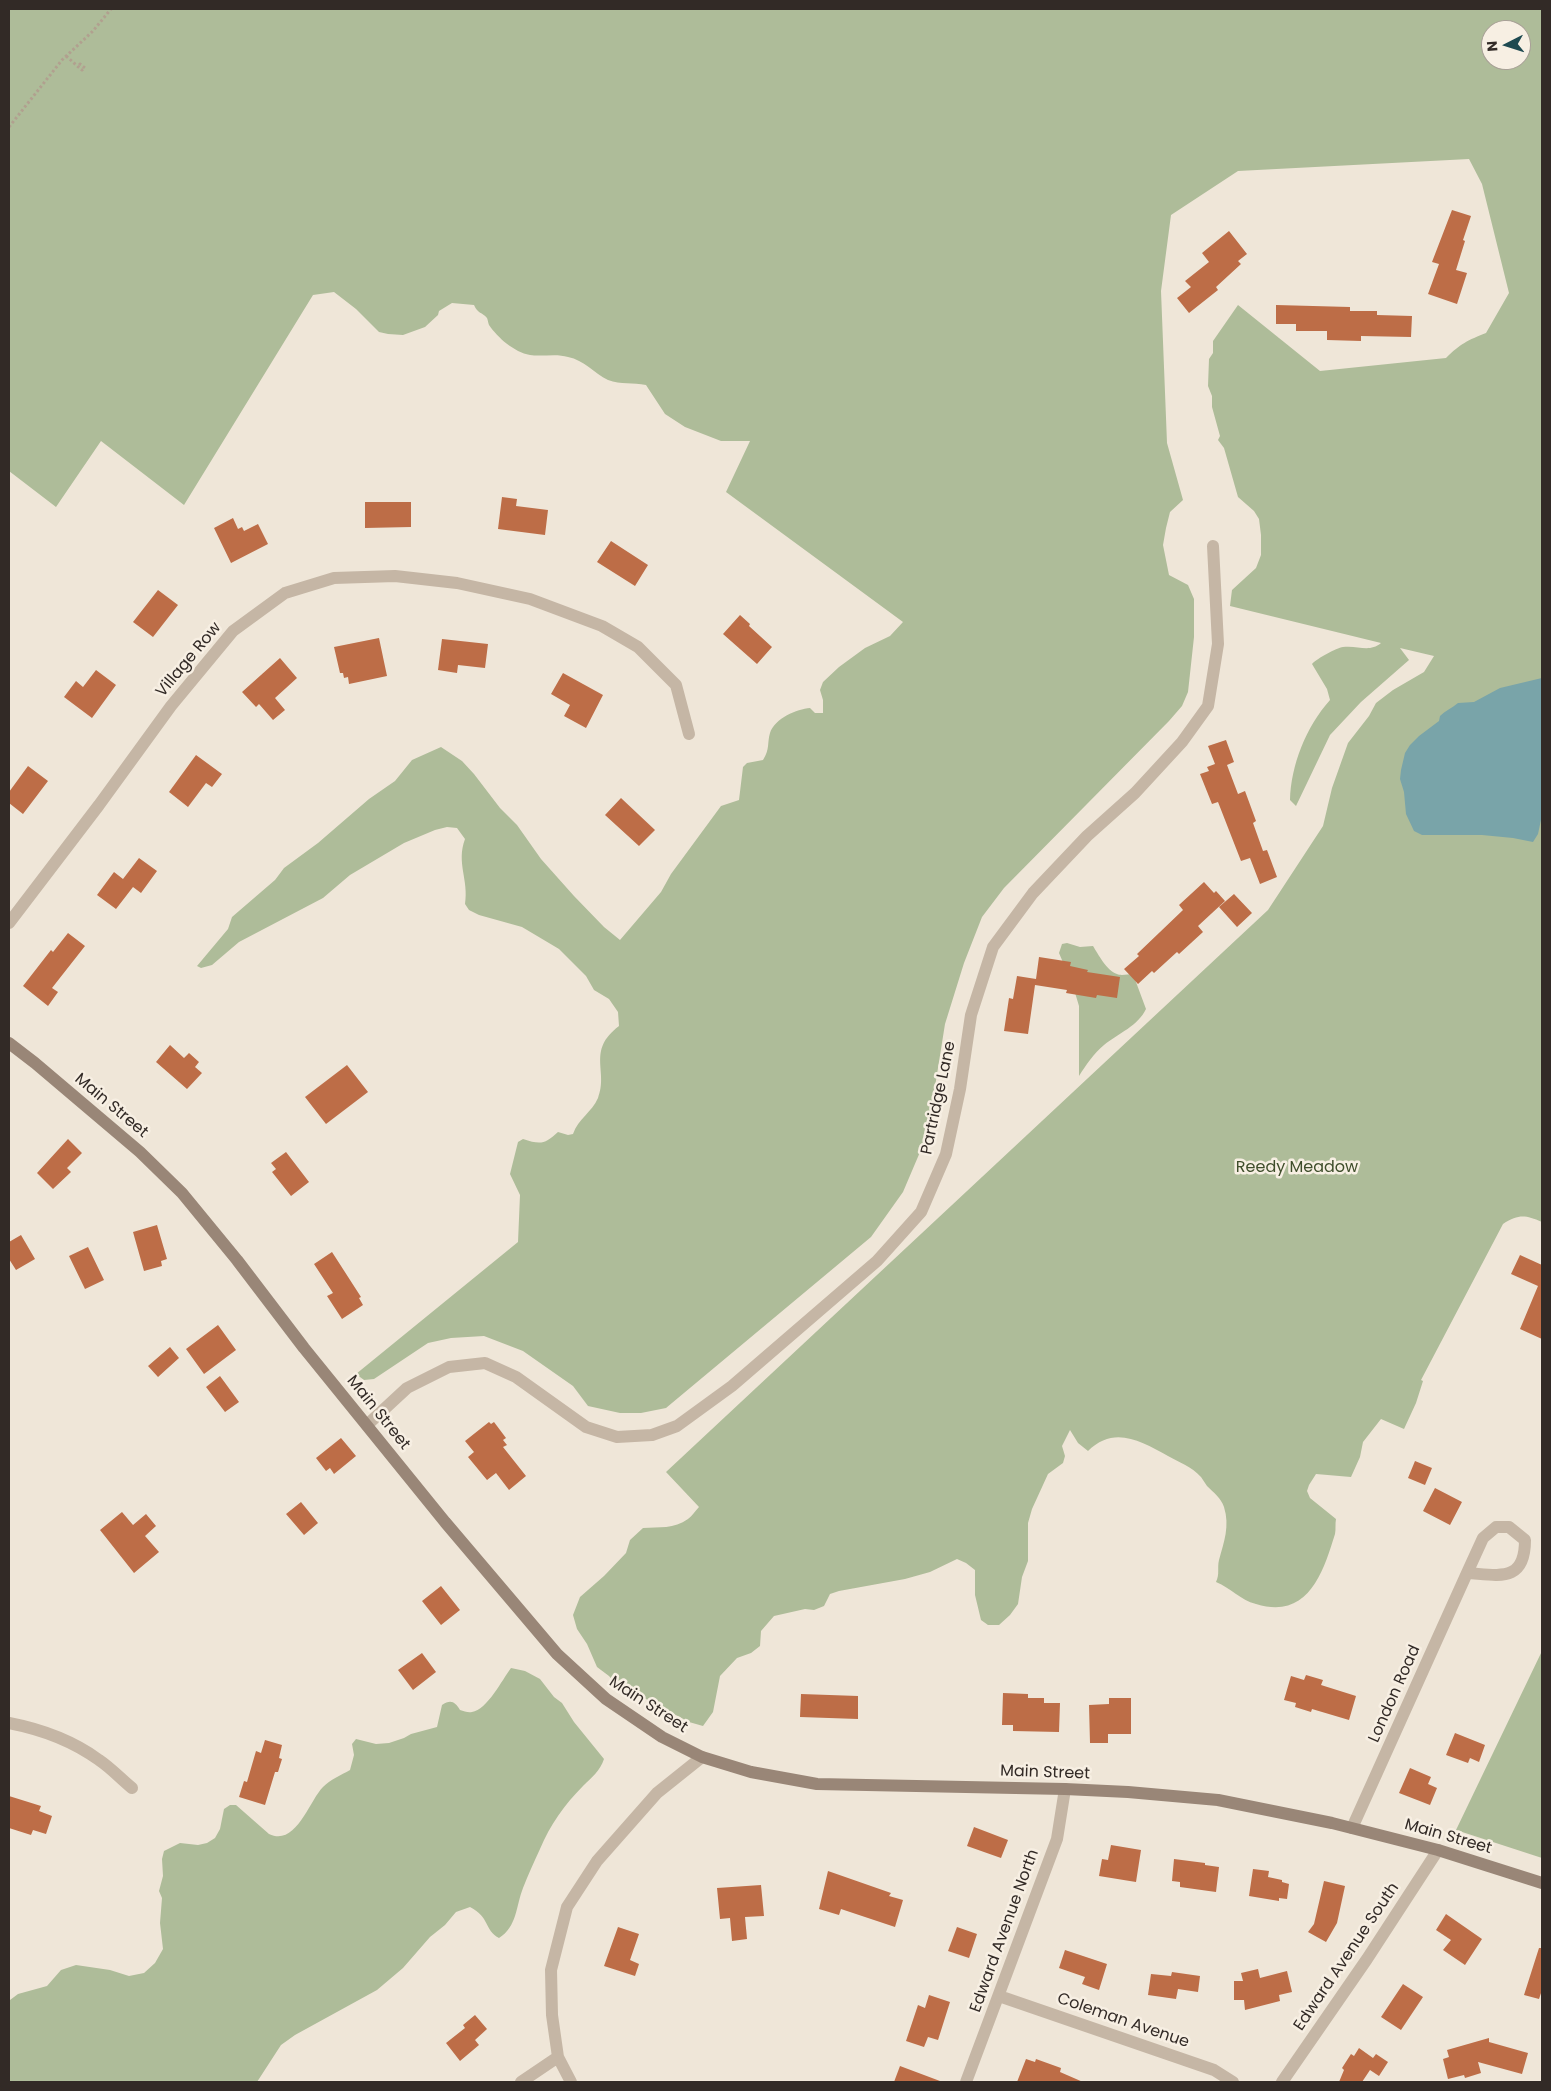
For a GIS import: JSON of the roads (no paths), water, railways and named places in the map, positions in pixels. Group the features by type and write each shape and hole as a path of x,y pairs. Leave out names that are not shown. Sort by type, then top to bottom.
{"street":[{"name":"Partridge Lane","path":"367,1425 407,1388 449,1366 485,1362 516,1377 586,1427 617,1437 652,1435 677,1426 732,1386 876,1261 921,1212 946,1154 960,1089 971,1015 993,946 1033,893 1087,836 1135,793 1182,742 1208,706 1218,644 1213,546"},
{"name":"Village Row","path":"9,923 171,706 233,631 285,593 334,578 395,576 457,583 530,598 602,626 638,647 676,685 689,734"},
{"name":"Main Street","path":"9,1043 140,1152 182,1193 497,1585 557,1654 606,1699 662,1737 702,1756 751,1772 816,1784 1065,1789 1128,1792 1218,1800 1352,1828 1438,1850 1542,1883"},
{"name":"London Road","path":"1352,1828 1467,1573 1483,1538 1496,1527 1509,1527 1525,1540 1524,1559 1515,1570 1503,1575 1467,1573"},
{"path":"9,1723 33,1728 68,1742 98,1759 132,1788"},
{"path":"571,2082 558,2057 552,2015 551,1970 567,1907 597,1861 657,1793 702,1756"},
{"name":"Edward Avenue North","path":"966,2082 1057,1839 1065,1789"},
{"name":"Edward Avenue South","path":"1282,2082 1368,1959 1438,1850"},
{"name":"Coleman Avenue","path":"999,1996 1214,2070 1233,2082"},
{"path":"521,2082 558,2057"}],"water":[{"path":"1542,678 1542,815 1538,834 1533,842 1482,835 1422,835 1414,831 1406,814 1404,792 1400,779 1405,753 1410,745 1439,721 1442,714 1458,703 1474,702 1500,688"}],"park label":[{"name":"Reedy Meadow","path":"1297,1168"}]}
